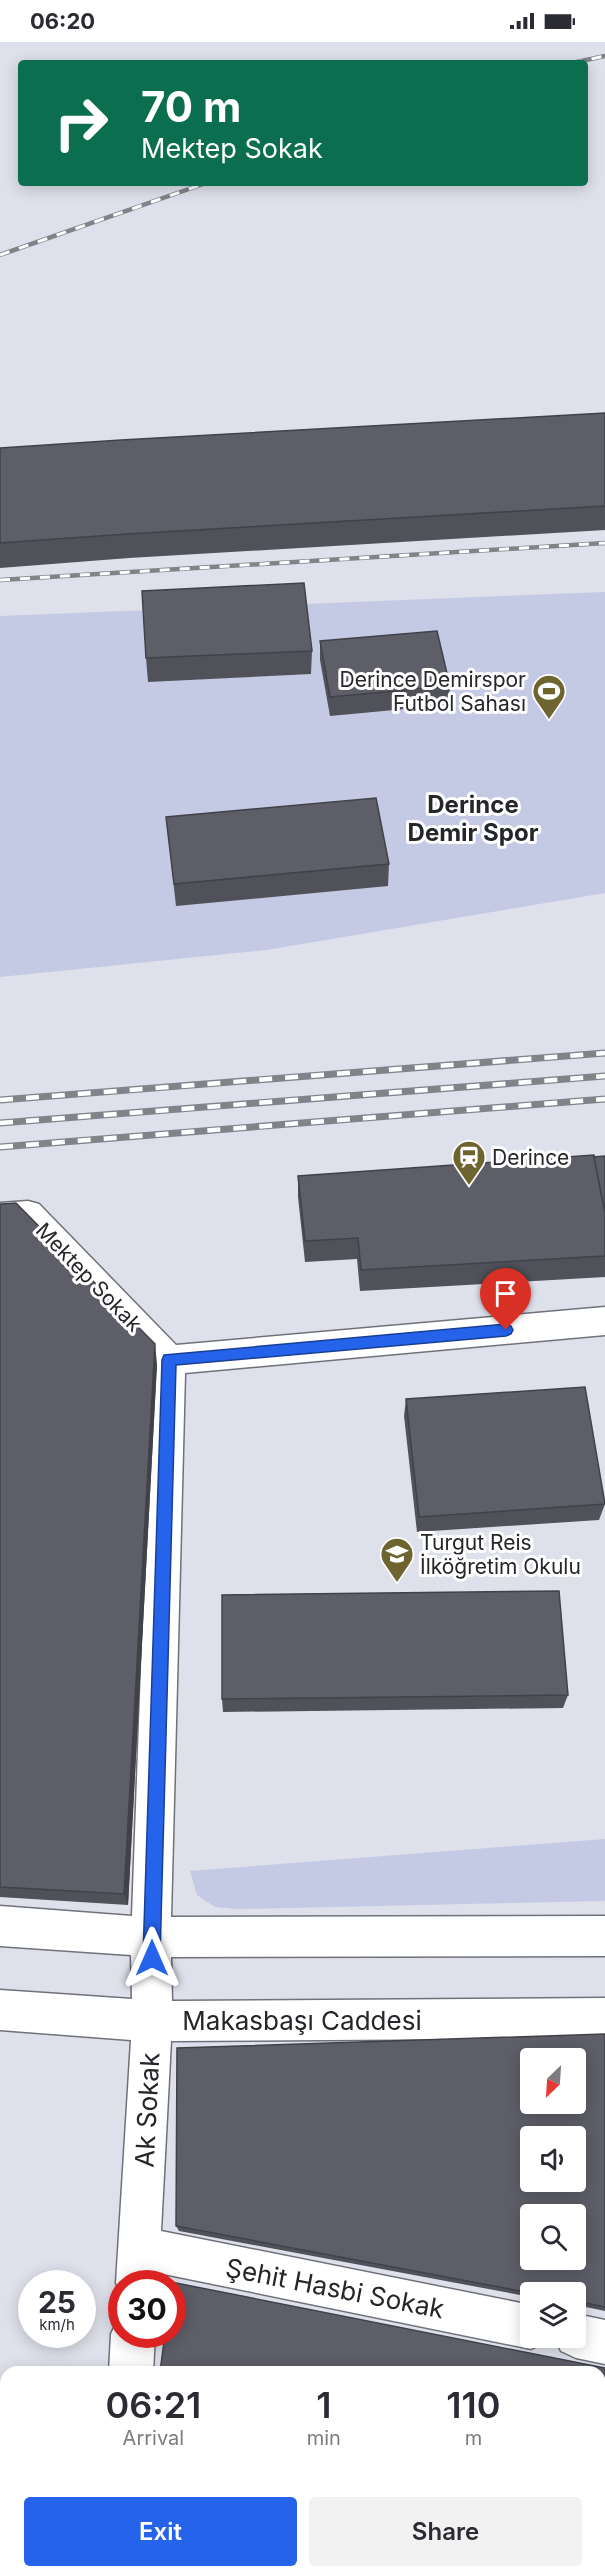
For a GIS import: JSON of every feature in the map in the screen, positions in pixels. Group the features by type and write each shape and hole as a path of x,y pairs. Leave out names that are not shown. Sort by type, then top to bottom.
{"street":[{"name":"Mektep Sokak","path":"0,1216 28,1214 169,1360"},
{"path":"151,1937 169,1360 605,1321"},
{"path":"0,1926 151,1937 605,1936"},
{"name":"Ak Sokak","path":"138,2266 152,2021 151,1937"},
{"name":"Makasbaşı Caddesi","path":"0,2010 152,2021 605,2018"},
{"name":"Şehit Hasbi Sokak","path":"138,2266 520,2325"},
{"path":"586,2338 605,2342"},
{"path":"131,2366 132,2348"}],"shaded area":[{"path":"605,592 605,893 266,950 0,977 0,616"},
{"path":"605,1839 605,1901 237,1909 215,1907 197,1895 190,1871"}],"building":[{"path":"605,413 605,506 0,543 0,448"},
{"path":"304,583 312,651 146,658 142,591"},
{"path":"437,631 450,686 330,697 320,641"},
{"path":"376,798 389,864 174,884 166,817"},
{"path":"594,1155 605,1213 605,1256 361,1270 358,1238 305,1241 298,1176"},
{"path":"605,1156 605,1213 594,1157"},
{"path":"16,1203 155,1344 124,1894 0,1887 0,1204"},
{"path":"585,1387 605,1504 419,1517 406,1399"},
{"path":"559,1591 568,1695 222,1699 222,1595"},
{"path":"605,2034 605,2307 586,2303 586,2282 520,2282 520,2291 176,2226 177,2048"},
{"path":"186,2285 595,2366 161,2366 163,2348 186,2348"}],"railway":[{"path":"586,60 605,56"},
{"path":"0,255 197,186"},
{"path":"0,580 605,543"},
{"path":"0,1100 605,1053"},
{"path":"0,1123 605,1076"},
{"path":"0,1147 605,1099"}],"place":[{"name":"Derince Demirspor Futbol Sahası","path":"549,720"},
{"name":"Derince","path":"469,1186"},
{"name":"Turgut Reis İlköğretim Okulu","path":"397,1583"}],"district":[{"name":"Derince Demir Spor","path":"473,818"}],"route":[{"path":"152,1958 169,1360 202,1355 506,1330"}]}
